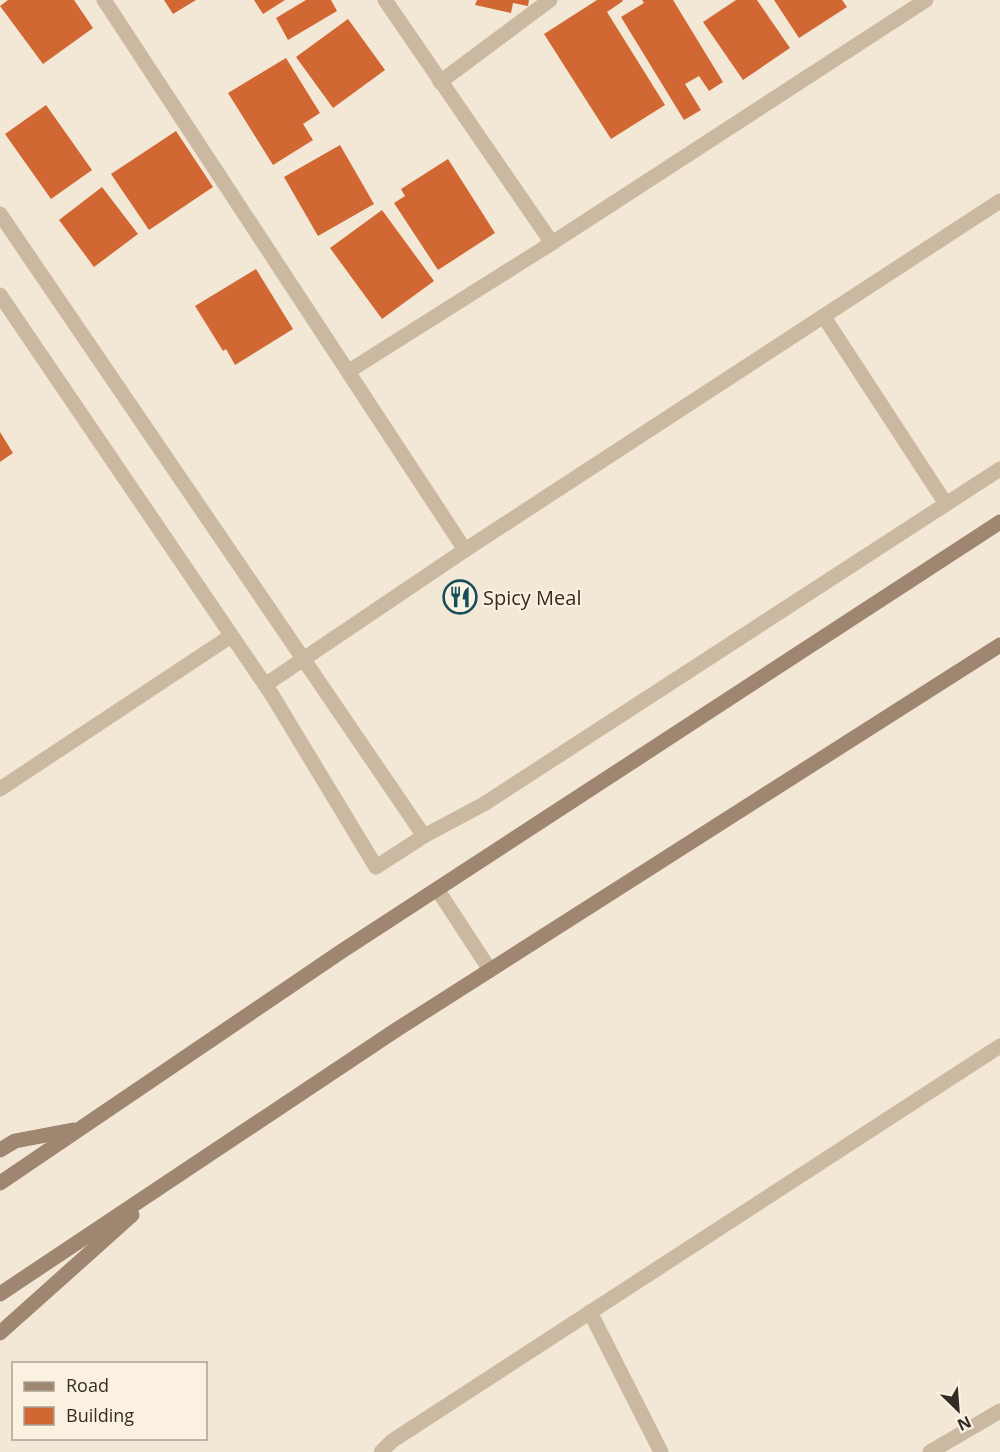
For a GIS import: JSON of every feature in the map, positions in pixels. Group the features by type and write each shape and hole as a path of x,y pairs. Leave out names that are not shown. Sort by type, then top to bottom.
{"main road":[{"path":"0,1182 342,951 1000,522"},
{"path":"0,1294 490,970 1000,645"},
{"path":"0,1150 15,1141 79,1129"},
{"path":"0,1333 176,1177"}],"street":[{"path":"104,0 465,550"},
{"path":"385,0 552,243"},
{"path":"440,82 550,0"},
{"path":"349,371 552,243 926,0"},
{"path":"265,686 465,550 1000,201"},
{"path":"0,214 424,836"},
{"path":"0,295 265,686 376,867 424,836 484,804 1000,469"},
{"path":"824,317 946,504"},
{"path":"0,789 231,636"},
{"path":"437,890 490,970"},
{"path":"381,1452 392,1441 1000,1047"},
{"path":"590,1312 661,1452"},
{"path":"930,1452 1000,1412"}],"building":[{"path":"8,0 74,0 93,28 43,64 0,6"},
{"path":"164,0 196,0 173,14"},
{"path":"254,0 285,0 263,14"},
{"path":"306,0 331,0 337,11 288,40 276,18"},
{"path":"477,0 529,0 528,6 513,3 511,13 475,5"},
{"path":"597,0 623,1 607,12 665,105 611,139 544,34"},
{"path":"642,0 673,0 723,82 709,91 699,76 685,84 701,110 684,120 621,17 644,3"},
{"path":"736,0 757,0 790,48 743,80 703,22"},
{"path":"774,0 842,0 847,7 799,38"},
{"path":"348,19 385,70 333,108 296,57"},
{"path":"286,58 320,113 303,124 313,140 273,165 228,93"},
{"path":"46,105 92,170 51,199 5,134"},
{"path":"176,131 213,187 149,230 111,174"},
{"path":"340,145 374,204 318,236 284,177"},
{"path":"448,159 495,233 438,270 394,203 405,196 401,189"},
{"path":"102,187 138,234 94,267 59,220"},
{"path":"382,210 434,281 382,319 330,248"},
{"path":"256,269 293,329 235,365 226,349 223,351 195,306"},
{"path":"0,432 13,453 0,462"}],"place":[{"name":"Spicy Meal","path":"460,597"}]}
